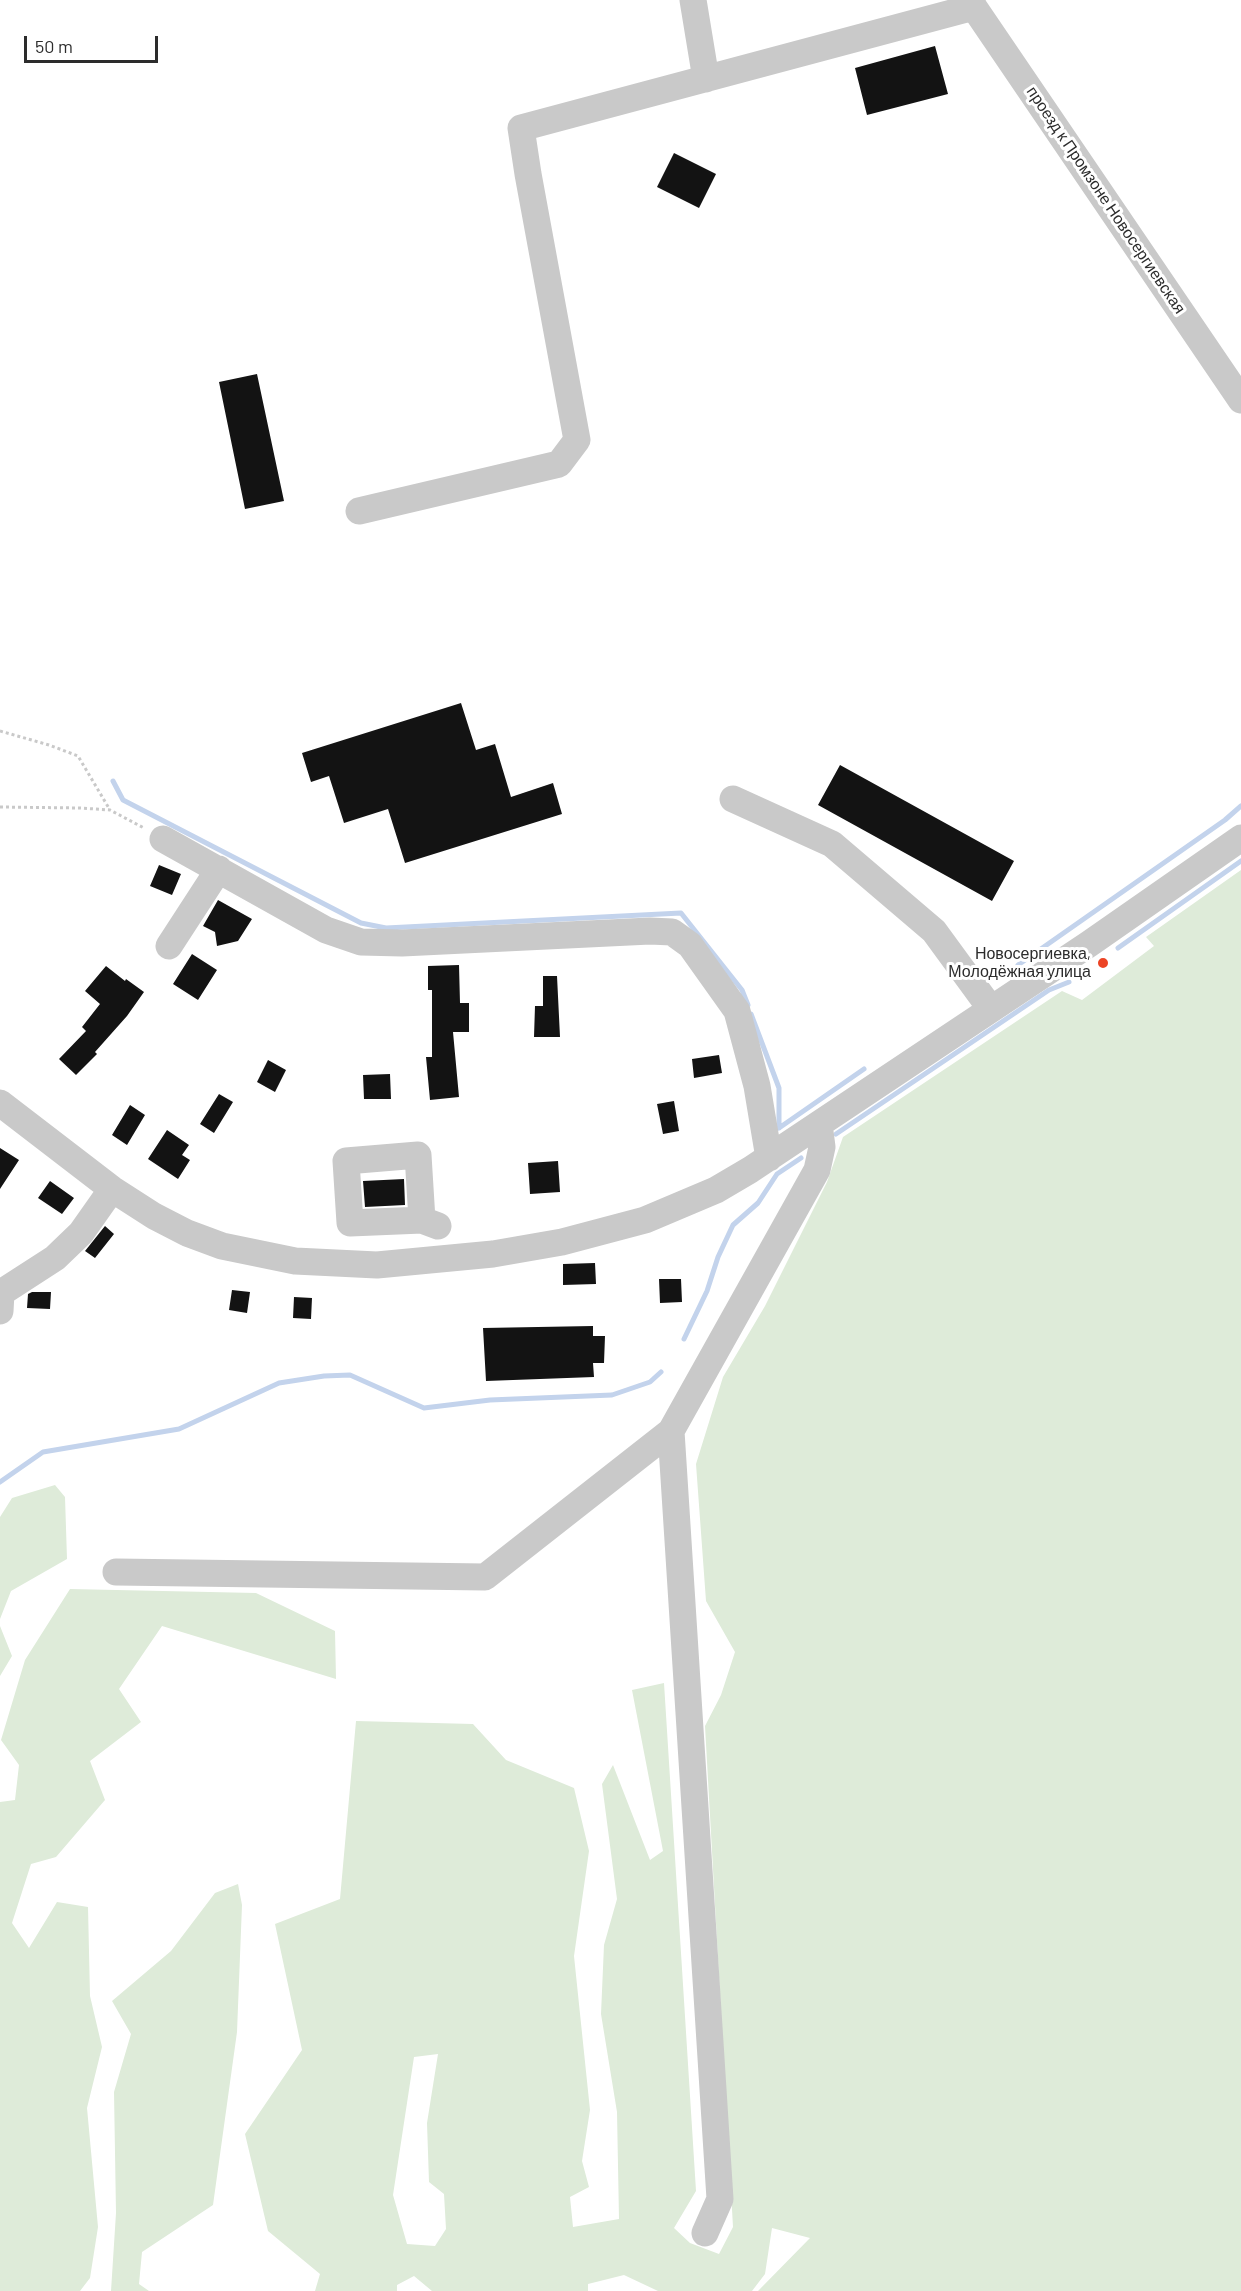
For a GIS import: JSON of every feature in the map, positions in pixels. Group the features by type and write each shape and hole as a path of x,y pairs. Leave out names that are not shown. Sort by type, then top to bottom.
{"street":[{"path":"693,0 706,79"},
{"path":"359,511 559,464 577,440 521,128 972,4"},
{"name":"проезд к Промзоне Новосергиевская","path":"972,4 1241,400"},
{"path":"733,799 832,844 934,931 992,1010"},
{"path":"0,1103 112,1189 154,1216 187,1233 222,1246 260,1256 336,1265 377,1265 444,1259 562,1242 645,1220 717,1190 992,1010 1241,838"},
{"path":"163,839 326,930 361,942 672,932 690,945 737,1011 757,1086 769,1158"},
{"path":"169,946 219,869"},
{"path":"116,1572 485,1577 671,1431 817,1170 822,1147 819,1124"},
{"path":"433,1139 430,1223 444,1259"},
{"path":"0,1299 55,1258 81,1233 112,1189"},
{"path":"671,1431 720,2199 705,2233"}],"path":[{"path":"0,731 78,756 110,810"},
{"path":"0,807 110,810 163,839"}],"green space":[{"path":"1241,870 1241,2291 758,2291 810,2238 772,2228 765,2274 752,2291 658,2291 624,2275 588,2284 588,2291 432,2291 414,2276 397,2285 397,2291 315,2291 320,2274 268,2231 245,2134 302,2050 275,1924 340,1899 356,1721 473,1724 506,1760 574,1788 589,1851 574,1956 590,2110 582,2161 589,2187 570,2197 573,2227 619,2219 617,2112 601,2014 604,1945 617,1899 602,1784 613,1765 650,1860 663,1851 632,1690 664,1683 696,2191 674,2228 690,2243 719,2254 733,2227 705,1726 721,1695 735,1652 706,1601 696,1464 723,1377 765,1306 827,1182 843,1137 1062,991 1082,1000 1154,946 1146,937","holes":["438,2054 427,2123 429,2182 444,2194 446,2229 435,2246 407,2244 393,2195 414,2057"]},
{"path":"55,1485 65,1497 67,1559 11,1591 0,1619 0,1517 12,1498"},
{"path":"70,1589 256,1593 335,1631 336,1679 162,1626 119,1689 141,1722 90,1761 105,1800 56,1857 31,1864 12,1923 29,1948 57,1902 88,1907 90,1996 102,2047 87,2108 98,2227 90,2278 80,2291 0,2291 0,1802 15,1800 19,1765 1,1740 25,1660"},
{"path":"0,1626 12,1656 0,1676"},
{"path":"238,1884 242,1905 237,2032 213,2205 142,2252 139,2284 149,2291 111,2291 116,2213 114,2092 131,2034 112,2001 171,1951 215,1893"}],"building":[{"path":"935,46 948,94 867,115 855,68"},
{"path":"674,153 716,174 699,208 657,187"},
{"path":"257,374 284,501 245,509 219,382"},
{"path":"461,703 476,750 495,744 511,797 553,783 562,814 405,863 388,809 344,823 329,776 311,782 302,753"},
{"path":"840,765 1014,861 992,901 818,805"},
{"path":"159,865 181,874 172,895 150,886"},
{"path":"218,900 252,919 238,941 217,946 215,932 203,926"},
{"path":"192,954 217,970 198,1000 173,984"},
{"path":"459,965 460,1003 469,1003 469,1032 453,1032 459,1097 430,1100 426,1057 432,1057 432,990 428,990 428,966"},
{"path":"106,966 144,992 127,1016 95,1052 97,1054 76,1075 59,1059 86,1031 82,1027 100,1004 85,991"},
{"path":"543,976 557,976 560,1037 534,1037 535,1006 543,1006"},
{"path":"719,1055 722,1073 694,1078 692,1059"},
{"path":"268,1060 286,1070 275,1092 257,1082"},
{"path":"390,1074 391,1099 364,1099 363,1075"},
{"path":"219,1094 233,1102 214,1133 200,1124"},
{"path":"674,1101 679,1131 663,1134 657,1104"},
{"path":"130,1105 145,1115 127,1145 112,1135"},
{"path":"167,1130 189,1145 182,1155 190,1160 178,1179 148,1159"},
{"path":"0,1148 19,1160 0,1189"},
{"path":"558,1161 560,1192 530,1194 528,1163"},
{"path":"404,1179 405,1205 365,1207 363,1181"},
{"path":"50,1181 74,1198 62,1214 38,1198"},
{"path":"105,1226 114,1234 95,1258 85,1251"},
{"path":"595,1263 596,1284 563,1285 563,1264"},
{"path":"659,1279 681,1279 682,1302 660,1303"},
{"path":"232,1290 250,1292 247,1313 229,1310"},
{"path":"51,1292 50,1309 27,1308 28,1294"},
{"path":"294,1297 312,1298 311,1319 293,1318"},
{"path":"593,1326 593,1336 605,1336 604,1363 593,1363 594,1377 486,1381 483,1328"}],"waterway":[{"path":"113,781 123,800 361,923 386,928 681,913 742,990 748,1005"},
{"path":"1018,965 1225,820 1241,806"},
{"path":"1118,948 1241,861"},
{"path":"836,1134 1049,990 1069,982"},
{"path":"751,1014 779,1088 779,1128"},
{"path":"779,1128 864,1069"},
{"path":"684,1339 707,1291 718,1257 733,1225 758,1203 777,1174 801,1158"},
{"path":"0,1482 43,1452 179,1429 279,1383 324,1376 350,1375 424,1408 490,1400 612,1395 650,1382 661,1372"}],"place":[{"name":"Новосергиевка, Молодёжная улица","path":"1103,963"}]}
